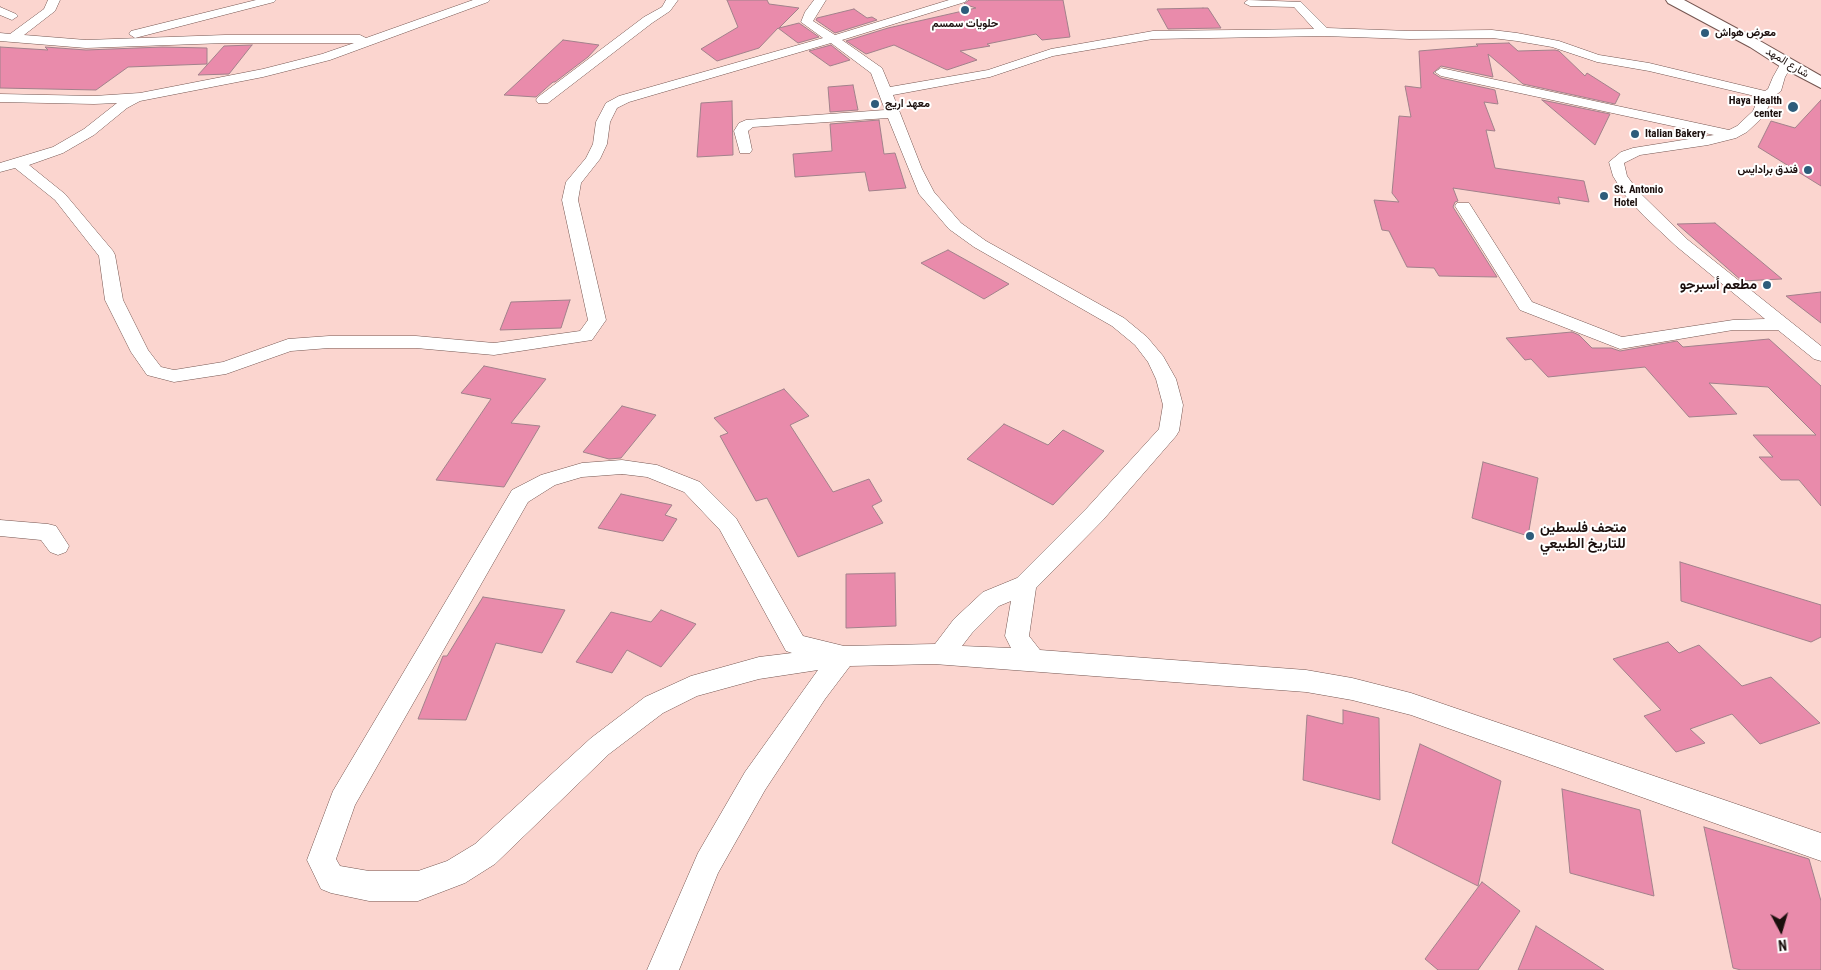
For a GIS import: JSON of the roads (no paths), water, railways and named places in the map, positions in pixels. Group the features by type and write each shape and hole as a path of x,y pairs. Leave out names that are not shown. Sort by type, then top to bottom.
{"street":[{"path":"14,37 49,11 54,0"},
{"path":"102,43 270,0"},
{"path":"0,98 94,100 140,97 290,67 326,57 484,0"},
{"path":"543,100 648,20 666,9 672,0"},
{"path":"820,0 811,12 808,22 877,71 915,169 927,194 955,226 980,244 1118,322 1141,341 1156,360 1166,378 1173,405 1169,431 1095,514 1025,584 991,599 963,626 942,654 844,656 759,668 691,687 654,705 600,746 486,854 455,873 418,886 369,886 331,879 321,860 343,800 520,496 548,480 582,470 622,467 650,470 692,488 728,524 795,644 844,656"},
{"path":"18,163 60,197 107,255 114,300 140,352 154,371 174,376 226,368 288,345 329,342 416,342 494,349 586,336 596,320 570,200 574,182 593,159 600,144 603,122 611,106 624,99 961,0"},
{"name":"شارع المهد","path":"1674,0 1755,44 1821,83"},
{"path":"1250,3 1297,4 1324,32"},
{"path":"0,10 12,16"},
{"path":"885,92 990,73 1051,54 1153,35 1324,32 1516,36 1555,44 1597,58 1649,67 1767,95"},
{"path":"0,37 69,44 226,39 380,38"},
{"path":"1787,64 1779,77 1774,91 1767,95 1759,113 1742,129 1731,135 1708,141 1638,151 1626,155 1616,162 1620,176 1632,194 1650,213 1682,243 1821,356"},
{"path":"1441,72 1731,135"},
{"path":"0,168 58,150 89,132 122,104 140,97"},
{"path":"94,100 107,105 107,117"},
{"path":"745,150 741,131 744,126 751,123 893,114"},
{"path":"1463,206 1526,306 1620,343 1692,330 1733,325 1782,324"},
{"path":"0,528 48,532 58,546"},
{"path":"1025,584 1017,636 1024,650 1034,660"},
{"path":"936,654 1306,681 1352,689 1411,704 1821,848"},
{"path":"663,970 708,863 750,789 816,691 844,656"}],"place":[{"name":"حلويات سمسم","path":"965,10"},
{"name":"معرض هواش","path":"1705,33"},
{"name":"معهد اريج","path":"875,104"},
{"name":"Haya Health center","path":"1793,107"},
{"name":"Italian Bakery","path":"1635,134"},
{"name":"فندق برادايس","path":"1808,170"},
{"name":"St. Antonio Hotel","path":"1604,196"},
{"name":"مطعم أسبرجو","path":"1767,285"},
{"name":"متحف فلسطين للتاريخ الطبيعي","path":"1530,536"}]}
